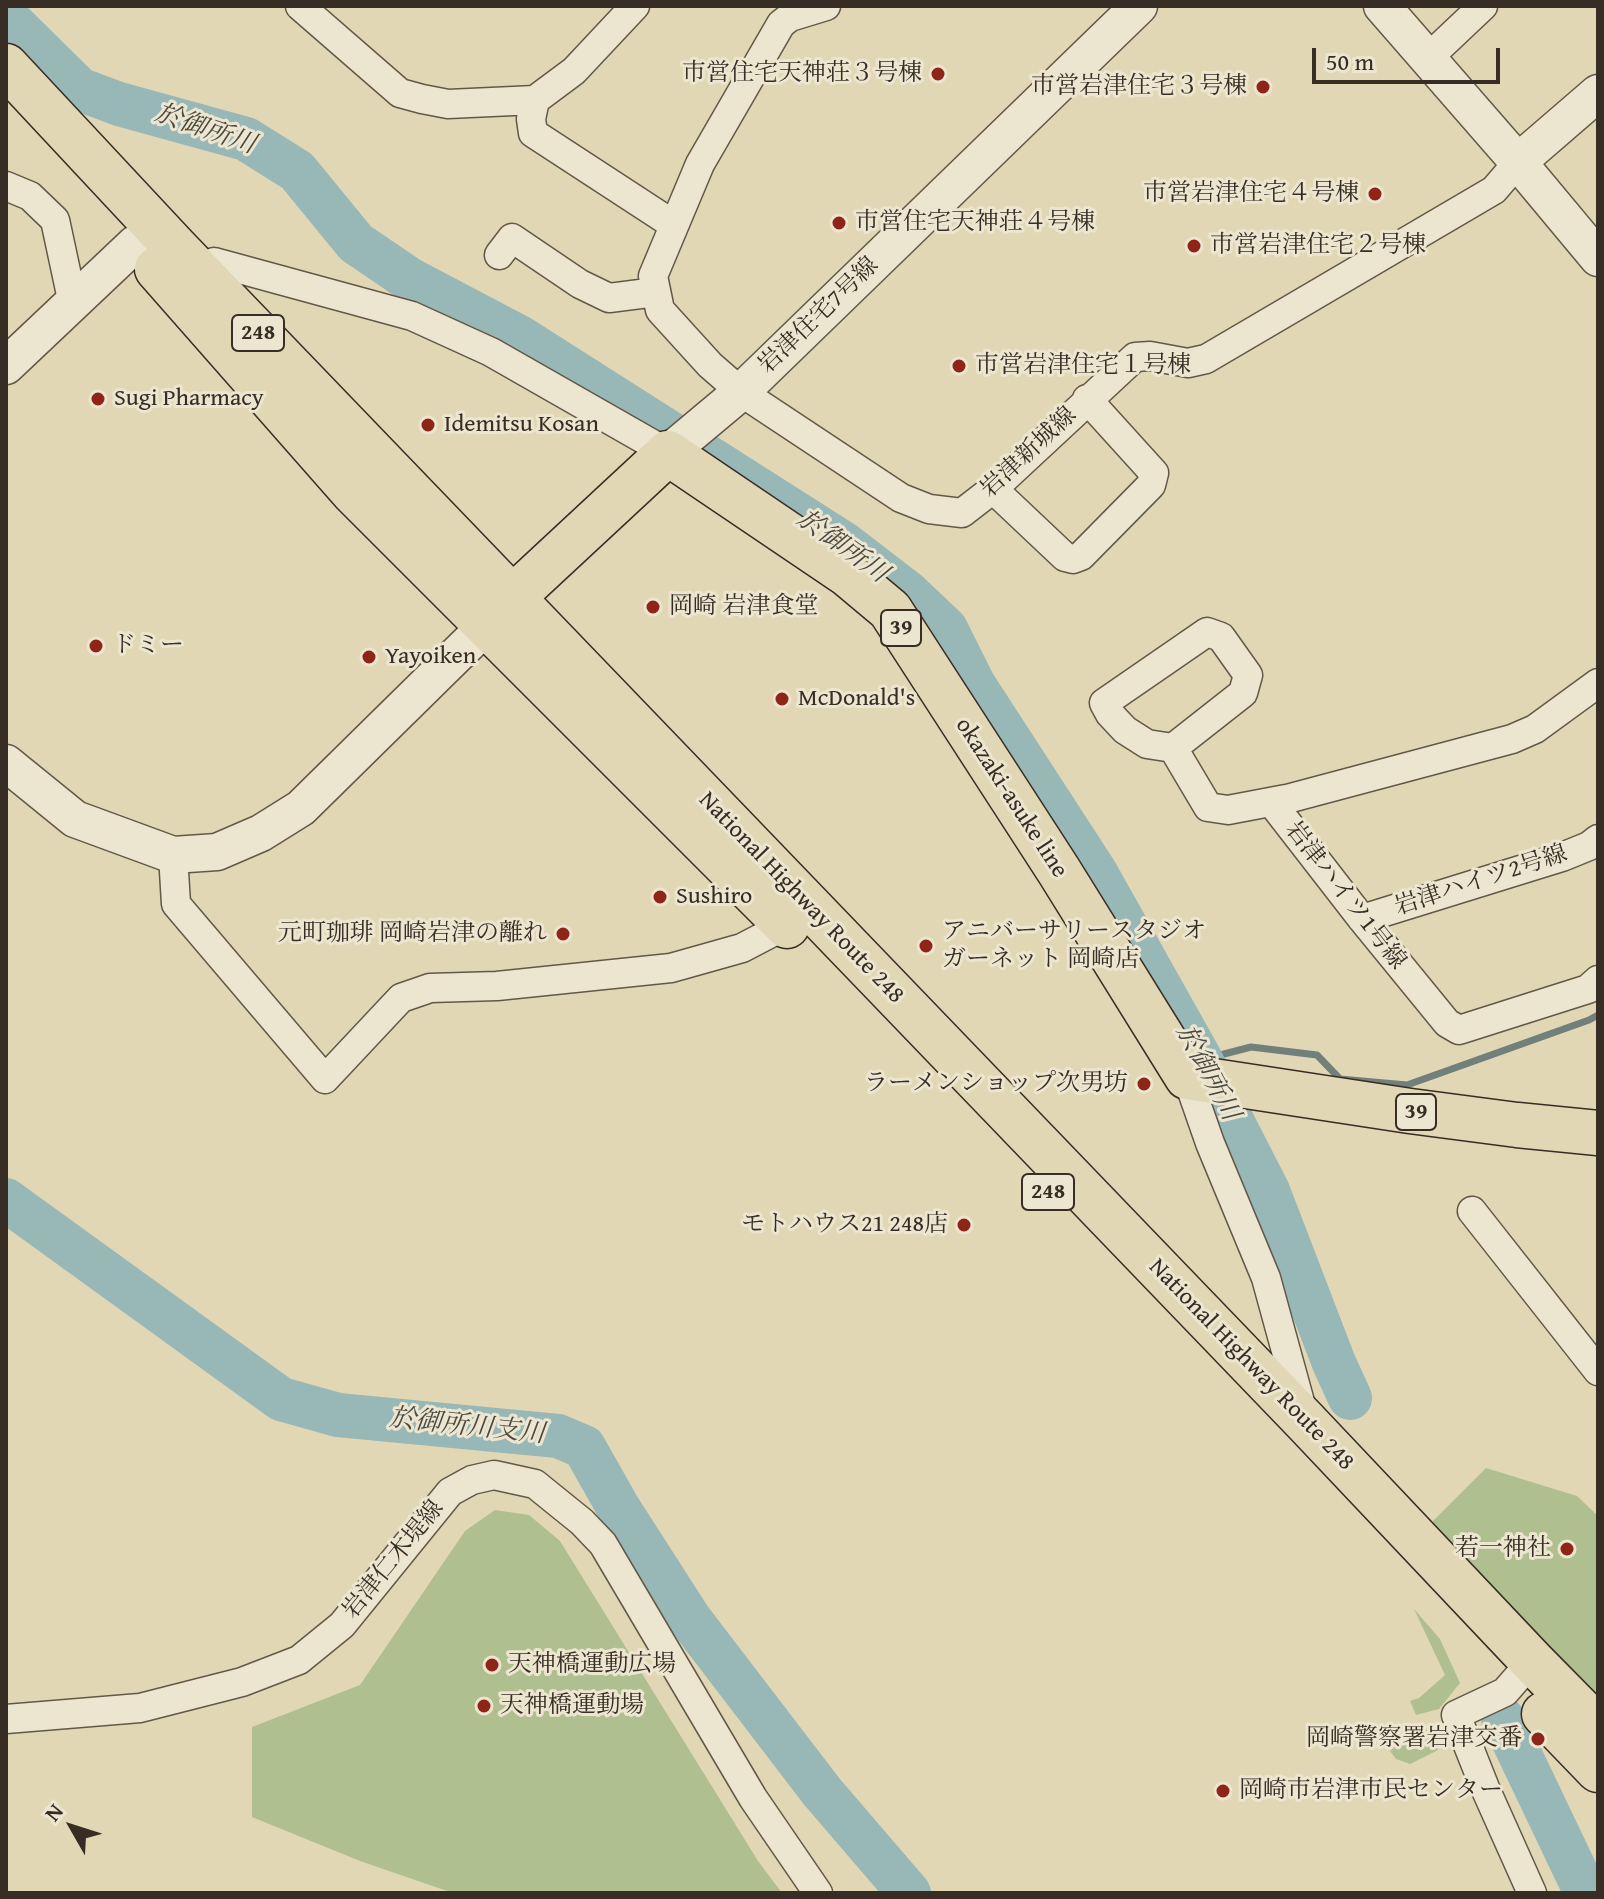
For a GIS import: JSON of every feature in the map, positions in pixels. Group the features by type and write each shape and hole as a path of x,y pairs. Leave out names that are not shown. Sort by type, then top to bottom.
{"main road":[{"name":"National Highway Route 248","path":"6,66 185,258 499,612 786,925 1284,1434 1522,1672 1598,1728"},
{"name":"National Highway Route 248","path":"6,110 135,244 354,493 499,612 1305,1421 1522,1672 1598,1770"},
{"path":"499,612 668,453"},
{"name":"okazaki-asuke line","path":"668,453 847,574 890,610 1059,871 1206,1080"},
{"name":"39","path":"1206,1080 1502,1123 1598,1133"}],"street":[{"path":"300,6 400,93 448,104 535,100 574,71 635,6"},
{"path":"499,255 512,238 580,284 609,298 656,292 653,276 700,164 781,24 790,17 826,6"},
{"name":"岩津住宅7号線","path":"668,453 741,392 1139,6"},
{"path":"1382,6 1598,258"},
{"path":"1428,58 1483,6"},
{"path":"535,100 531,119 533,133 674,225"},
{"path":"1518,162 1596,101"},
{"name":"岩津新城線","path":"656,292 660,310 710,365 741,392 901,498 929,509 962,513 993,489 1135,357 1150,356 1188,363 1206,359 1494,190 1518,162"},
{"path":"6,186 30,196 55,220 73,304"},
{"path":"6,366 135,244"},
{"path":"214,262 412,316 491,352 668,453"},
{"path":"993,489 1065,557 1073,559 1081,556 1151,485 1154,473 1087,399"},
{"path":"6,763 75,819 173,855 217,852 261,833 301,808 499,612"},
{"path":"1207,632 1221,637 1248,675 1243,693 1173,748 1147,744 1125,730 1104,703 1207,632"},
{"name":"岩津ハイツ1号線","path":"1598,683 1535,729 1512,739 1272,803 1447,1023 1459,1030 1588,989 1598,980"},
{"path":"1173,748 1208,807 1228,810 1286,799"},
{"name":"岩津ハイツ2号線","path":"1362,919 1562,857 1598,839"},
{"path":"173,855 176,904 325,1079 401,998 430,988 497,986 671,968 742,948 786,925"},
{"path":"1206,1080 1210,1143 1266,1278 1305,1421"},
{"path":"1472,1211 1598,1371"},
{"name":"岩津仁木堤線","path":"6,1719 140,1708 242,1682 299,1660 342,1625 450,1492 472,1480 494,1475 535,1484 582,1522 603,1544 753,1798 818,1893"},
{"path":"1522,1672 1505,1692 1456,1715 1532,1893"}],"green space":[{"path":"1486,1468 1577,1496 1598,1516 1598,1702 1425,1529"},
{"name":"天神橋運動場","path":"495,1510 529,1515 560,1541 758,1861 782,1893 453,1893 360,1861 252,1817 252,1727 360,1685 465,1531"},
{"path":"1414,1609 1440,1639 1460,1683 1439,1709 1416,1715 1410,1701 1419,1698 1445,1675"},
{"path":"1429,1729 1438,1750 1410,1764 1396,1759 1390,1751 1403,1740"}],"waterway":[{"name":"於御所川","path":"6,17 79,89 119,104 246,139 297,171 356,243 409,279 521,338 843,543 908,593 946,629 974,685 1096,873 1201,1060 1268,1191 1350,1398"},
{"path":"1201,1060 1251,1047 1317,1055 1340,1079 1407,1085 1598,1015"},
{"name":"於御所川支川","path":"6,1200 281,1399 338,1415 558,1436 584,1447 619,1509 689,1618 823,1793 909,1893"},
{"name":"於御所川","path":"1503,1719 1586,1893"}],"place":[{"name":"市営住宅天神荘３号棟","path":"938,74"},
{"name":"市営岩津住宅３号棟","path":"1263,87"},
{"name":"市営岩津住宅４号棟","path":"1375,194"},
{"name":"市営住宅天神荘４号棟","path":"839,223"},
{"name":"市営岩津住宅２号棟","path":"1194,246"},
{"name":"市営岩津住宅１号棟","path":"959,366"},
{"name":"Sugi Pharmacy","path":"98,399"},
{"name":"Idemitsu Kosan","path":"428,425"},
{"name":"岡崎 岩津食堂","path":"653,607"},
{"name":"ドミー","path":"96,646"},
{"name":"Yayoiken","path":"369,657"},
{"name":"McDonald's","path":"782,699"},
{"name":"Sushiro","path":"660,897"},
{"name":"元町珈琲 岡崎岩津の離れ","path":"563,934"},
{"name":"アニバーサリースタジオ ガーネット 岡崎店","path":"926,946"},
{"name":"ラーメンショップ次男坊","path":"1144,1084"},
{"name":"モトハウス21 248店","path":"964,1225"},
{"name":"若一神社","path":"1567,1549"},
{"name":"天神橋運動広場","path":"492,1665"},
{"name":"天神橋運動場","path":"484,1706"},
{"name":"岡崎警察署岩津交番","path":"1538,1739"},
{"name":"岡崎市岩津市民センター","path":"1223,1791"}]}
